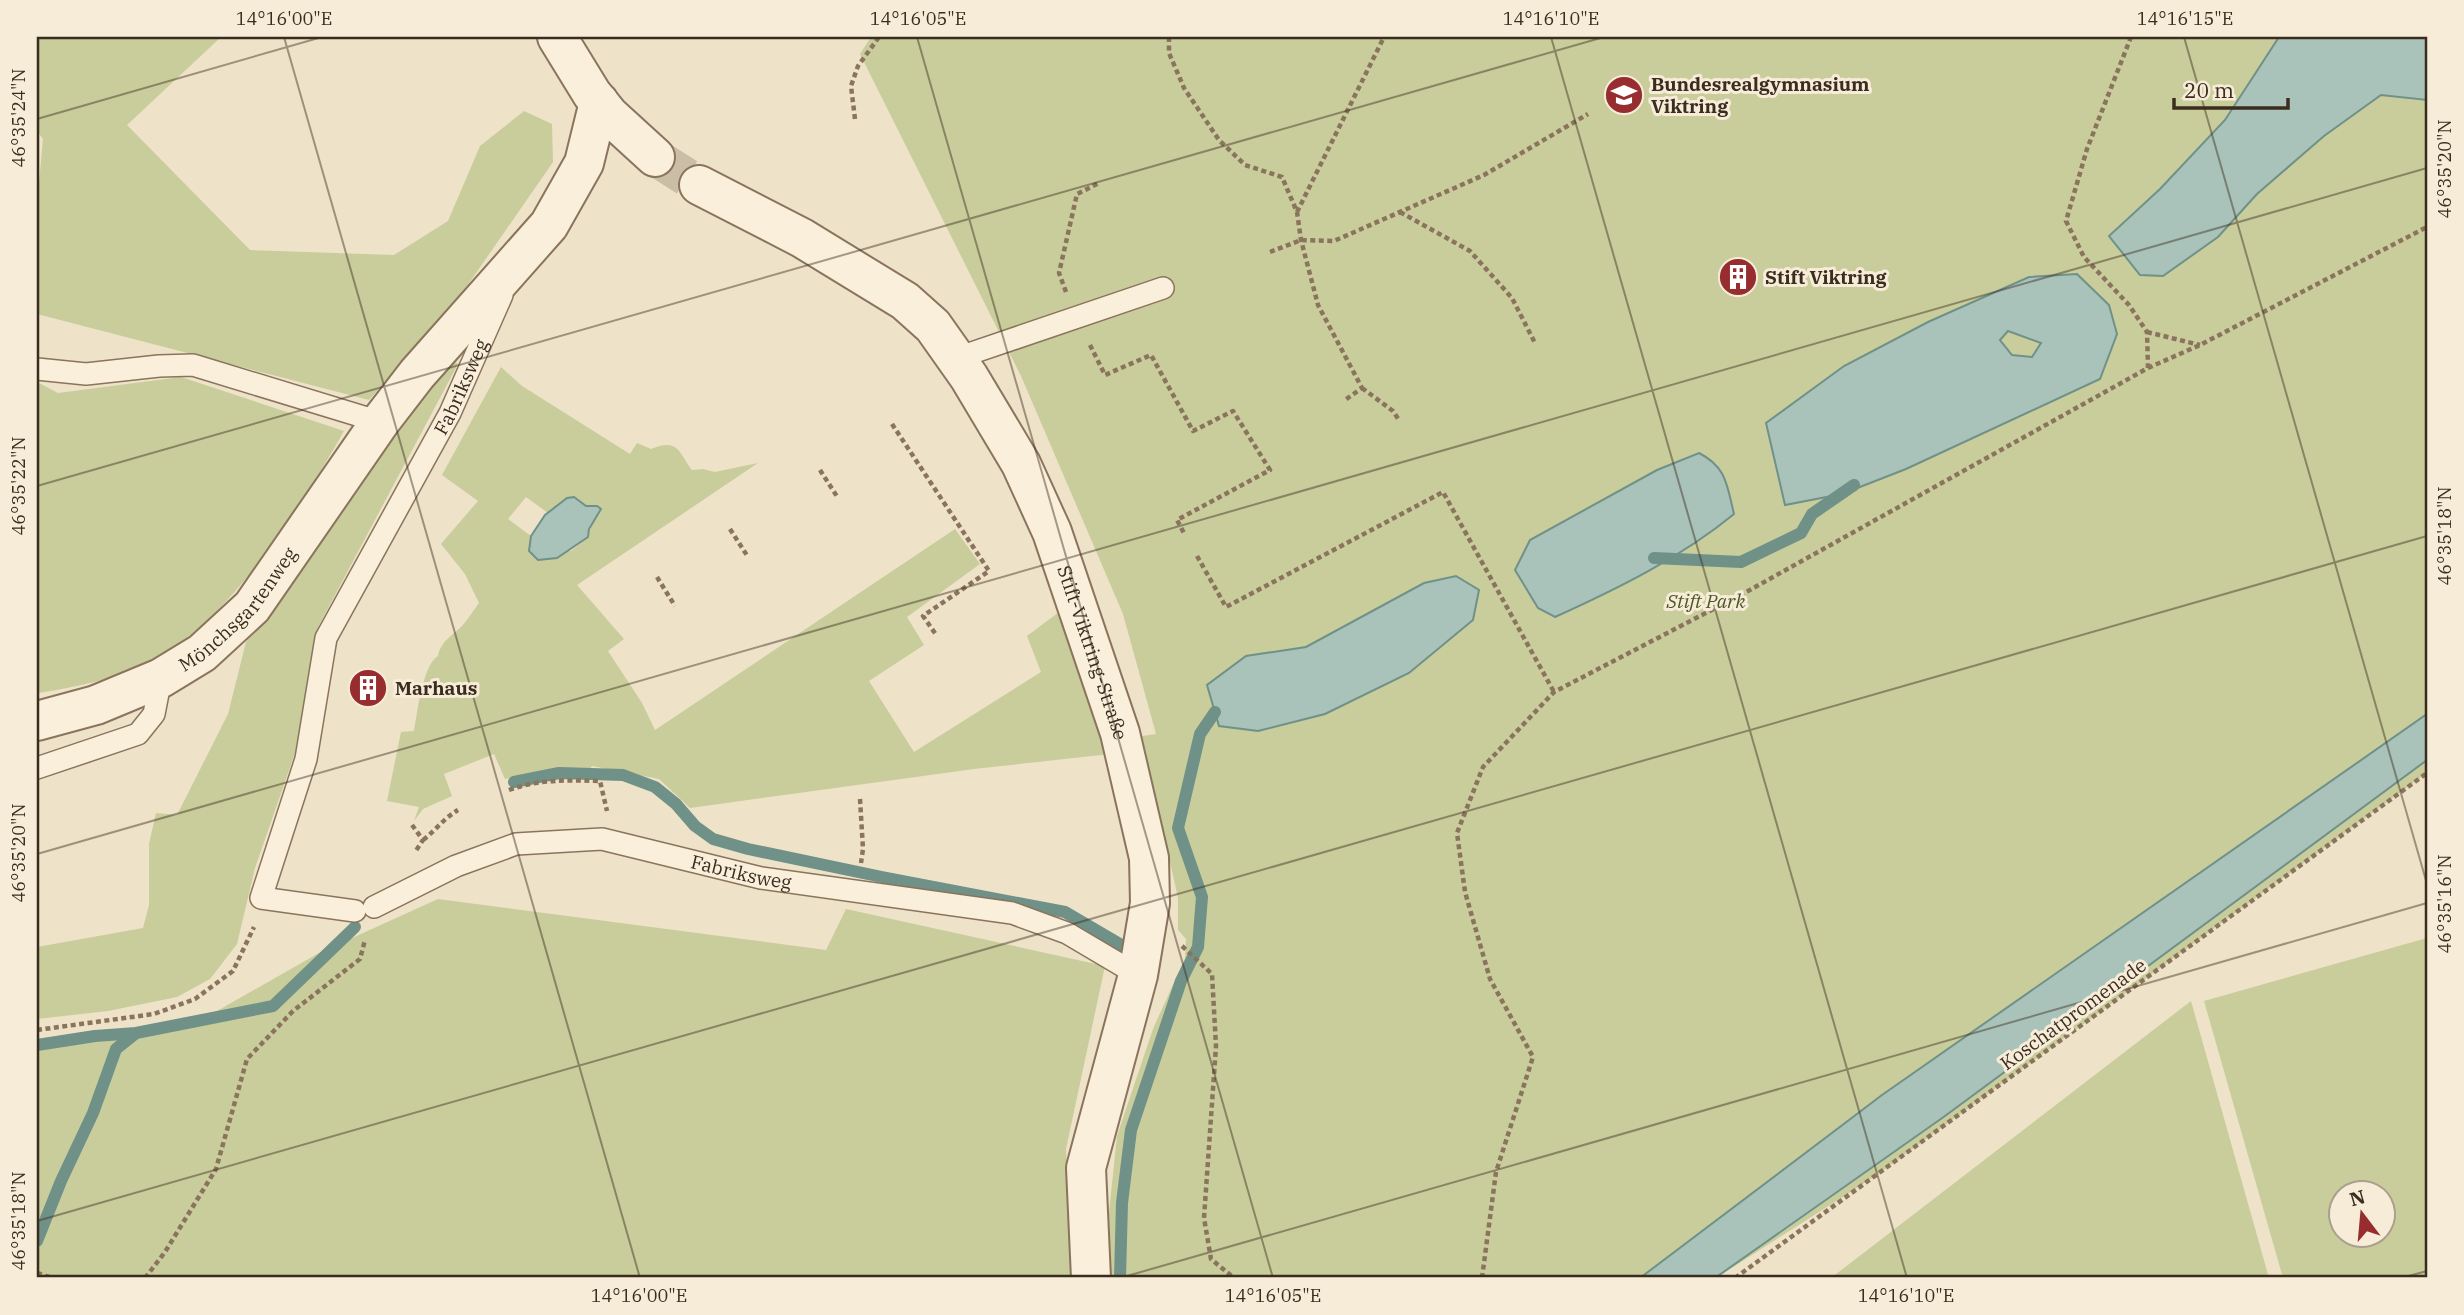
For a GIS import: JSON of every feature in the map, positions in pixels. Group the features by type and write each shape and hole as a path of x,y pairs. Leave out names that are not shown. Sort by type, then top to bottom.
{"street":[{"path":"557,37 604,108 655,157"},
{"name":"Fabriksweg","path":"380,422 417,374 549,225 584,163 604,108"},
{"name":"Stift-Viktring-Straße","path":"699,185 803,238 905,301 933,326 957,358 1021,464 1052,532 1120,733 1149,858 1150,903 1126,967 1086,1168 1091,1278"},
{"name":"Mönchsgartenweg","path":"37,721 96,705 161,678 202,653 252,607 380,422"}],"lane":[{"name":"Fabriksweg","path":"261,898 306,759 326,638 450,413 516,264"},
{"path":"957,358 1163,288"},
{"path":"37,369 86,374 193,365 380,422"},
{"path":"37,768 138,734 154,714 161,678"},
{"name":"Fabriksweg","path":"364,909 456,866 516,844 602,839 761,878 1012,913 1067,933 1126,967"},
{"path":"261,898 364,909"}],"path":[{"path":"855,119 850,86 858,66 878,37"},
{"path":"1169,37 1170,53 1184,88 1219,140 1245,165 1282,177 1297,212 1300,240 1318,305 1362,388 1392,411 1399,420"},
{"path":"1297,212 1384,37"},
{"path":"2131,37 2087,149 2066,221 2084,257 2129,305 2147,332 2148,368"},
{"path":"1270,252 1300,240 1334,241 1484,175 1587,114"},
{"path":"1099,183 1077,194 1059,272 1076,317 1105,375 1151,355 1193,431 1233,411 1270,470 1177,520 1185,535"},
{"path":"1400,212 1470,251 1512,298 1535,342"},
{"path":"1482,1278 1496,1172 1533,1057 1490,979 1465,892 1457,833 1483,767 1554,692 1760,584 2148,368 2200,345 2427,227"},
{"path":"2147,332 2200,345"},
{"path":"1345,400 1362,388"},
{"path":"892,424 989,571 923,616 937,636"},
{"path":"820,470 838,498"},
{"path":"1198,556 1226,607 1443,492 1554,692"},
{"path":"730,528 748,557"},
{"path":"657,577 675,606"},
{"name":"Koschatpromenade","path":"1735,1278 2427,773"},
{"path":"509,790 555,779 600,781 614,842"},
{"path":"860,799 863,849 860,866"},
{"path":"423,840 438,828 442,820 458,810"},
{"path":"37,1030 154,1014 195,999 233,971 257,922 261,898"},
{"path":"145,1278 216,1170 247,1059 293,1011 360,959 364,909"},
{"path":"1174,938 1212,974 1216,1046 1204,1218 1211,1259 1234,1278"},
{"path":"37,1273 53,1278"}],"green space":[{"path":"37,37 221,37 127,125 250,250 394,255 448,221 480,146 524,111 552,124 553,162 458,299 369,400 37,314 37,205 43,139 37,131"},
{"name":"Stift Park","path":"871,37 2427,37 2427,773 1877,1175 1716,1278 1104,1278 1117,1136 1153,1029 1185,958 1186,939 1178,930 1178,898 1142,736 1156,734 1123,614 1021,376 860,54"},
{"path":"452,359 458,364 319,625 295,753 255,868 237,944 210,979 177,997 108,1011 37,1019 37,947 143,928 149,905 149,844 156,813 177,815 228,714 246,642"},
{"path":"501,367 522,386 630,454 637,443 651,449 673,446 692,470 715,472 758,463 577,585 624,639 608,651 642,703 655,730 955,529 980,564 907,617 924,645 869,681 914,752 1041,672 1027,636 1059,612 1110,754 974,769 690,808 659,779 592,766 589,771 542,771 505,779 494,754 444,774 452,796 423,809 414,821 419,807 387,801 401,732 414,731 421,690 428,669 444,643 462,626 479,603 465,574 441,544 478,501 442,475","holes":["526,497 548,513 557,507 586,506 596,514 588,537 571,551 530,551 531,536 508,519"]},
{"path":"181,377 344,431 307,493 261,560 208,620 179,644 150,662 95,682 38,693 37,382 58,393"},
{"path":"438,899 826,950 846,909 1105,966 1066,1149 1073,1278 37,1278 37,1045 92,1036 136,1033 210,1015 319,953"},
{"path":"2427,938 2427,1278 2283,1278 2204,1001"},
{"path":"2191,1001 2269,1278 1831,1278"}],"water":[{"path":"2279,37 2427,37 2427,100 2381,95 2324,136 2257,194 2218,237 2163,276 2140,275 2109,236 2160,189 2225,120"},
{"path":"2077,274 2109,305 2117,334 2100,379 1906,469 1842,494 1785,505 1766,423 1844,366 1928,322 2029,277","holes":["2008,331 2041,343 2032,357 2012,355 2000,340"]},
{"path":"1699,453 1721,471 1734,514 1671,558 1602,595 1555,617 1538,608 1515,570 1530,540 1657,470"},
{"path":"574,497 586,506 597,506 601,509 589,529 588,537 557,558 538,560 529,551 531,536 545,515 567,498"},
{"path":"1456,576 1479,590 1473,620 1409,673 1325,714 1258,731 1219,726 1207,685 1246,656 1306,647 1424,583"},
{"path":"2427,714 2427,760 1945,1116 1715,1278 1640,1278 1882,1095"}],"waterway":[{"path":"1654,558 1741,562 1801,533 1812,514 1854,485"},
{"path":"1120,1278 1122,1203 1131,1130 1181,981 1198,947 1202,897 1178,828 1200,734 1215,712"},
{"path":"514,782 559,773 623,775 655,787 676,804 695,826 713,839 882,877 1065,912 1123,946"},
{"path":"37,1241 93,1113 116,1049 136,1033 273,1006 355,927"},
{"path":"37,1045 136,1033"}],"tunnel":[{"path":"655,157 699,185"}],"place":[{"name":"Bundesrealgymnasium Viktring","path":"1624,95"},
{"name":"Stift Viktring","path":"1738,277"},
{"name":"Marhaus","path":"368,688"}]}
